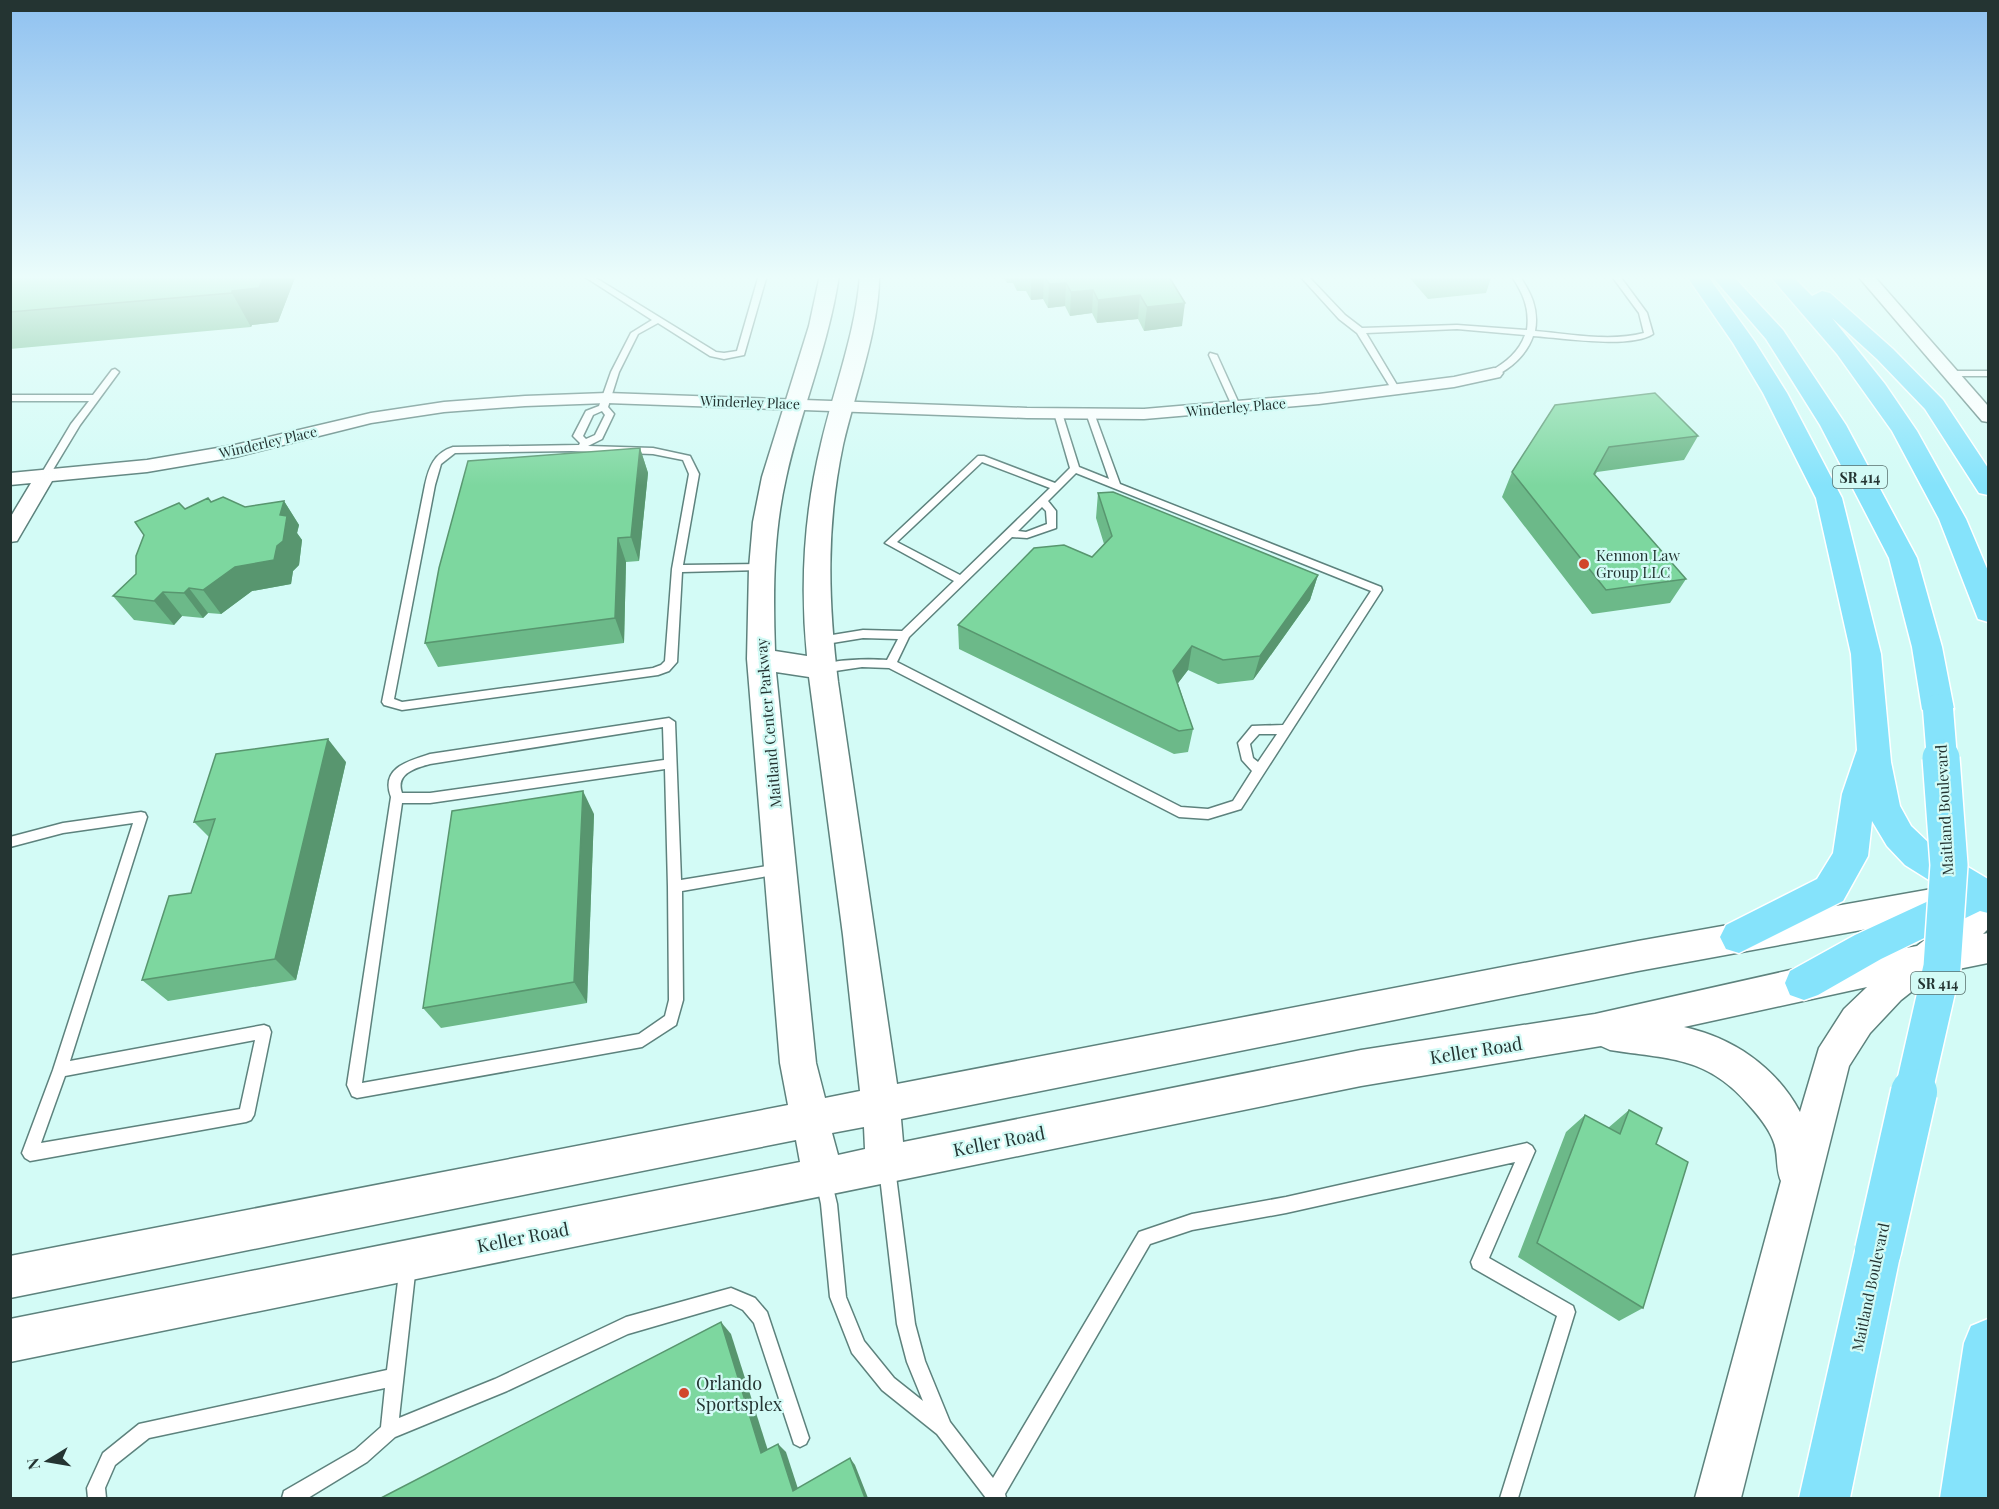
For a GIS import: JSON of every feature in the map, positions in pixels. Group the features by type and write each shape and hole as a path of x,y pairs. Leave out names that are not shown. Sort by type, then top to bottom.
{"highway":[{"path":"1746,345 1775,393 1829,498 1866,654 1873,746 1883,808 1899,836 1981,911"},
{"name":"Maitland Boulevard","path":"1782,345 1833,425 1904,558 1927,647 1938,709 1949,866 1941,967 1824,1498"},
{"path":"1841,345 1877,391 1931,477 1977,573 1989,612"},
{"path":"1876,345 1934,405 1989,487"},
{"path":"1739,937 1830,890 1850,856 1858,794 1873,746"},
{"path":"1804,983 1868,947 1981,911"},
{"path":"1965,1498 1989,1343"}],"street":[{"name":"Maitland Center Parkway","path":"812,345 772,484 761,567 761,659 798,1063 823,1177"},
{"path":"857,345 826,473 817,534 816,600 821,655 876,1047 886,1163"},
{"path":"1928,345 1987,413"},
{"name":"Winderley Place","path":"10,479 147,466 235,451 371,418 444,407 525,401 795,403 841,407 1144,414 1237,408 1396,390 1454,382 1494,373"},
{"path":"10,536 45,476"},
{"path":"761,659 821,655"},
{"path":"10,1277 1739,937 1900,909 1981,911"},
{"name":"Keller Road","path":"10,1341 1361,1068 1595,1030 1804,983 1927,960 1981,911"},
{"path":"1718,1498 1832,1060 1857,1020 1890,988 1927,960"},
{"path":"1595,1030 1691,1047 1719,1055 1740,1068 1772,1103 1795,1146 1800,1187"}],"lane":[{"path":"583,446 578,436 590,413 605,403 615,372 629,345"},
{"path":"700,345 713,354 735,356 741,353 743,345"},
{"path":"1369,345 1396,390"},
{"path":"1494,373 1509,365 1523,345"},
{"path":"1213,355 1237,408"},
{"path":"45,476 76,424 115,372"},
{"path":"1953,374 1989,374"},
{"path":"10,398 96,398"},
{"path":"583,446 599,437 610,414 605,403"},
{"path":"1058,413 1074,469"},
{"path":"1089,413 1116,486"},
{"path":"583,446 653,451 687,458 694,474 677,570 671,662 665,668 654,672 402,706 388,702 435,465 440,456 453,450 583,446"},
{"path":"961,580 890,543 981,458 1057,487"},
{"path":"821,655 862,663 891,664 1179,812 1208,814 1237,805 1377,590 1074,469"},
{"path":"891,664 905,635 1074,469"},
{"path":"1009,533 1027,534 1052,526 1051,512 1042,501"},
{"path":"677,570 761,567"},
{"path":"821,655 862,634 905,635"},
{"path":"669,722 670,764 675,886 676,1000 670,1020 642,1041 357,1091 354,1085 397,797 393,787 395,777 407,766 417,763 669,722"},
{"path":"1259,770 1248,760 1244,743 1256,729 1286,730"},
{"path":"397,797 430,798 670,764"},
{"path":"10,842 63,828 141,817 60,1070 30,1153 246,1115 264,1032 60,1070"},
{"path":"675,886 780,869"},
{"path":"886,1163 906,1324 916,1362 944,1428 995,1497 1144,1238 1192,1222 1286,1205 1527,1151 1479,1262 1568,1312 1509,1498"},
{"path":"823,1177 829,1204 838,1297 858,1347 888,1384 944,1428"},
{"path":"390,1431 409,1260"},
{"path":"291,1498 361,1456 390,1431 501,1385 626,1326 731,1296 749,1304 761,1318 800,1438"},
{"path":"97,1498 96,1488 109,1459 145,1430 395,1377"}],"building":[{"path":"1655,393 1698,436 1609,447 1594,474 1686,579 1606,590 1512,472 1555,405"},
{"path":"640,448 631,537 618,538 615,618 425,643 439,568 468,461"},
{"path":"1113,492 1318,575 1260,656 1223,660 1192,646 1173,671 1193,729 1179,731 958,625 1034,548 1064,545 1092,557 1112,536 1098,493"},
{"path":"223,497 245,507 284,501 280,515 287,516 283,541 277,546 274,560 235,567 203,590 189,588 184,593 163,592 154,601 113,596 136,574 136,556 144,535 135,522 179,503 185,509 208,498 211,502"},
{"path":"328,739 275,959 142,980 169,896 191,893 215,819 194,822 216,754"},
{"path":"583,791 574,982 423,1008 452,811"},
{"path":"1629,1110 1662,1128 1656,1144 1688,1162 1643,1308 1537,1243 1585,1115 1620,1134"},
{"name":"Orlando Sportsplex","path":"721,1322 761,1453 778,1444 793,1491 850,1458 865,1498 381,1498"}],"place":[{"name":"Kennon Law Group LLC","path":"1584,564"},
{"name":"Orlando Sportsplex","path":"684,1393"}]}
